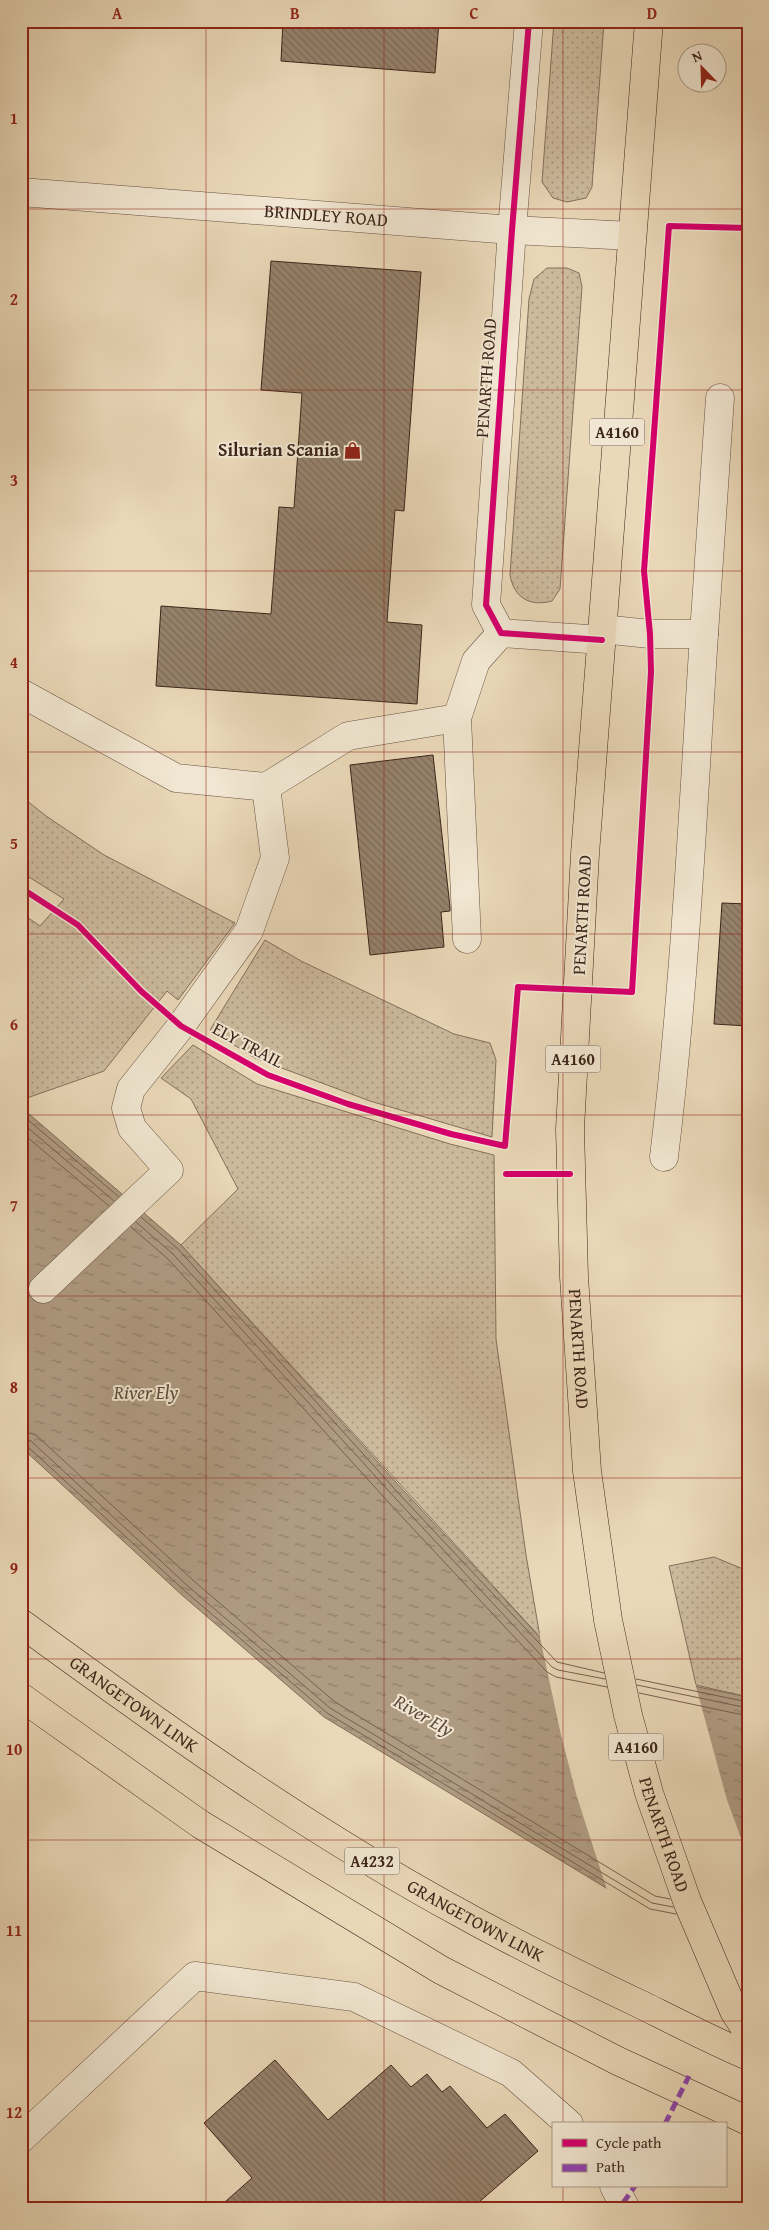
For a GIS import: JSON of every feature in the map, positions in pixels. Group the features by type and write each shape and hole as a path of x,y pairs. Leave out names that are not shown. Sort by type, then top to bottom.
{"main road":[{"name":"PENARTH ROAD","path":"649,21 585,854 570,1129 574,1277 586,1471 608,1620 628,1715 649,1793 686,1901 741,2022"},
{"name":"GRANGETOWN LINK","path":"21,1623 142,1712 241,1779 354,1851 486,1927 578,1974 748,2056"},
{"path":"21,1697 200,1824 441,1970 618,2061 748,2121"}],"street":[{"name":"PENARTH ROAD","path":"501,633 486,605 512,230 529,21"},
{"name":"BRINDLEY ROAD","path":"21,192 512,230 632,236"},
{"path":"664,1158 674,1077 689,895 706,586 720,398"},
{"path":"467,939 457,718 476,661 501,633 602,635 704,634"},
{"path":"21,693 176,778 266,787 348,736 457,718"},
{"path":"43,1289 169,1170 132,1128 126,1108 131,1089 181,1026 249,931 275,858 266,787"},
{"path":"21,2139 195,1976 354,1996 511,2073 567,2122"},
{"path":"615,2188 626,2209"}],"shaded area":[{"path":"554,21 604,21 592,187 586,198 567,202 553,198 542,182"},
{"path":"547,268 567,268 579,273 582,287 560,589 552,601 537,603 524,599 519,595 515,590 510,575 529,299 534,279"},
{"path":"21,796 46,816 104,855 235,923 178,1000 167,991 104,1071 24,1099 21,1096 21,913 40,926 64,899 21,872"},
{"path":"265,940 301,961 454,1034 490,1043 496,1060 492,1137 370,1101 255,1058 210,1030"},
{"path":"193,1045 257,1084 450,1144 494,1155 496,1339 526,1555 540,1637 181,1245 238,1189 191,1099 161,1078"},
{"path":"714,1557 748,1571 748,1697 696,1685 669,1566"}],"water":[{"name":"River Ely","path":"21,1107 181,1245 405,1492 560,1659 748,1697 748,1930 649,1914 324,1717 183,1596 21,1447"}],"pier":[{"path":"539,1633 562,1657 695,1683 727,1800 748,1857 748,1932 648,1917 608,1893 577,1797 561,1735"}],"building":[{"path":"283,21 439,21 435,73 281,61"},
{"name":"Silurian Scania","path":"271,261 421,272 404,511 395,510 387,622 422,625 417,704 156,686 161,606 271,614 279,507 294,508 302,393 261,390"},
{"path":"433,755 450,907 450,911 441,912 444,947 370,955 350,765"},
{"path":"722,903 748,904 748,1026 714,1024"},
{"path":"275,2060 328,2120 391,2065 411,2087 427,2074 442,2092 450,2086 487,2128 505,2114 538,2151 471,2209 217,2209 252,2178 204,2123"}],"marked path":[{"path":"666,2122 689,2076"},
{"path":"623,2203 634,2188"}],"cycle path":[{"path":"529,21 512,230 486,605 501,633 602,640"},
{"name":"ELY TRAIL","path":"21,888 78,925 141,991 181,1026 268,1075 348,1104 451,1134 505,1146 518,987 632,992 651,672 650,634 644,571 669,226 748,228"},
{"path":"506,1174 570,1174"}],"place":[{"name":"Silurian Scania","path":"353,450"}]}
